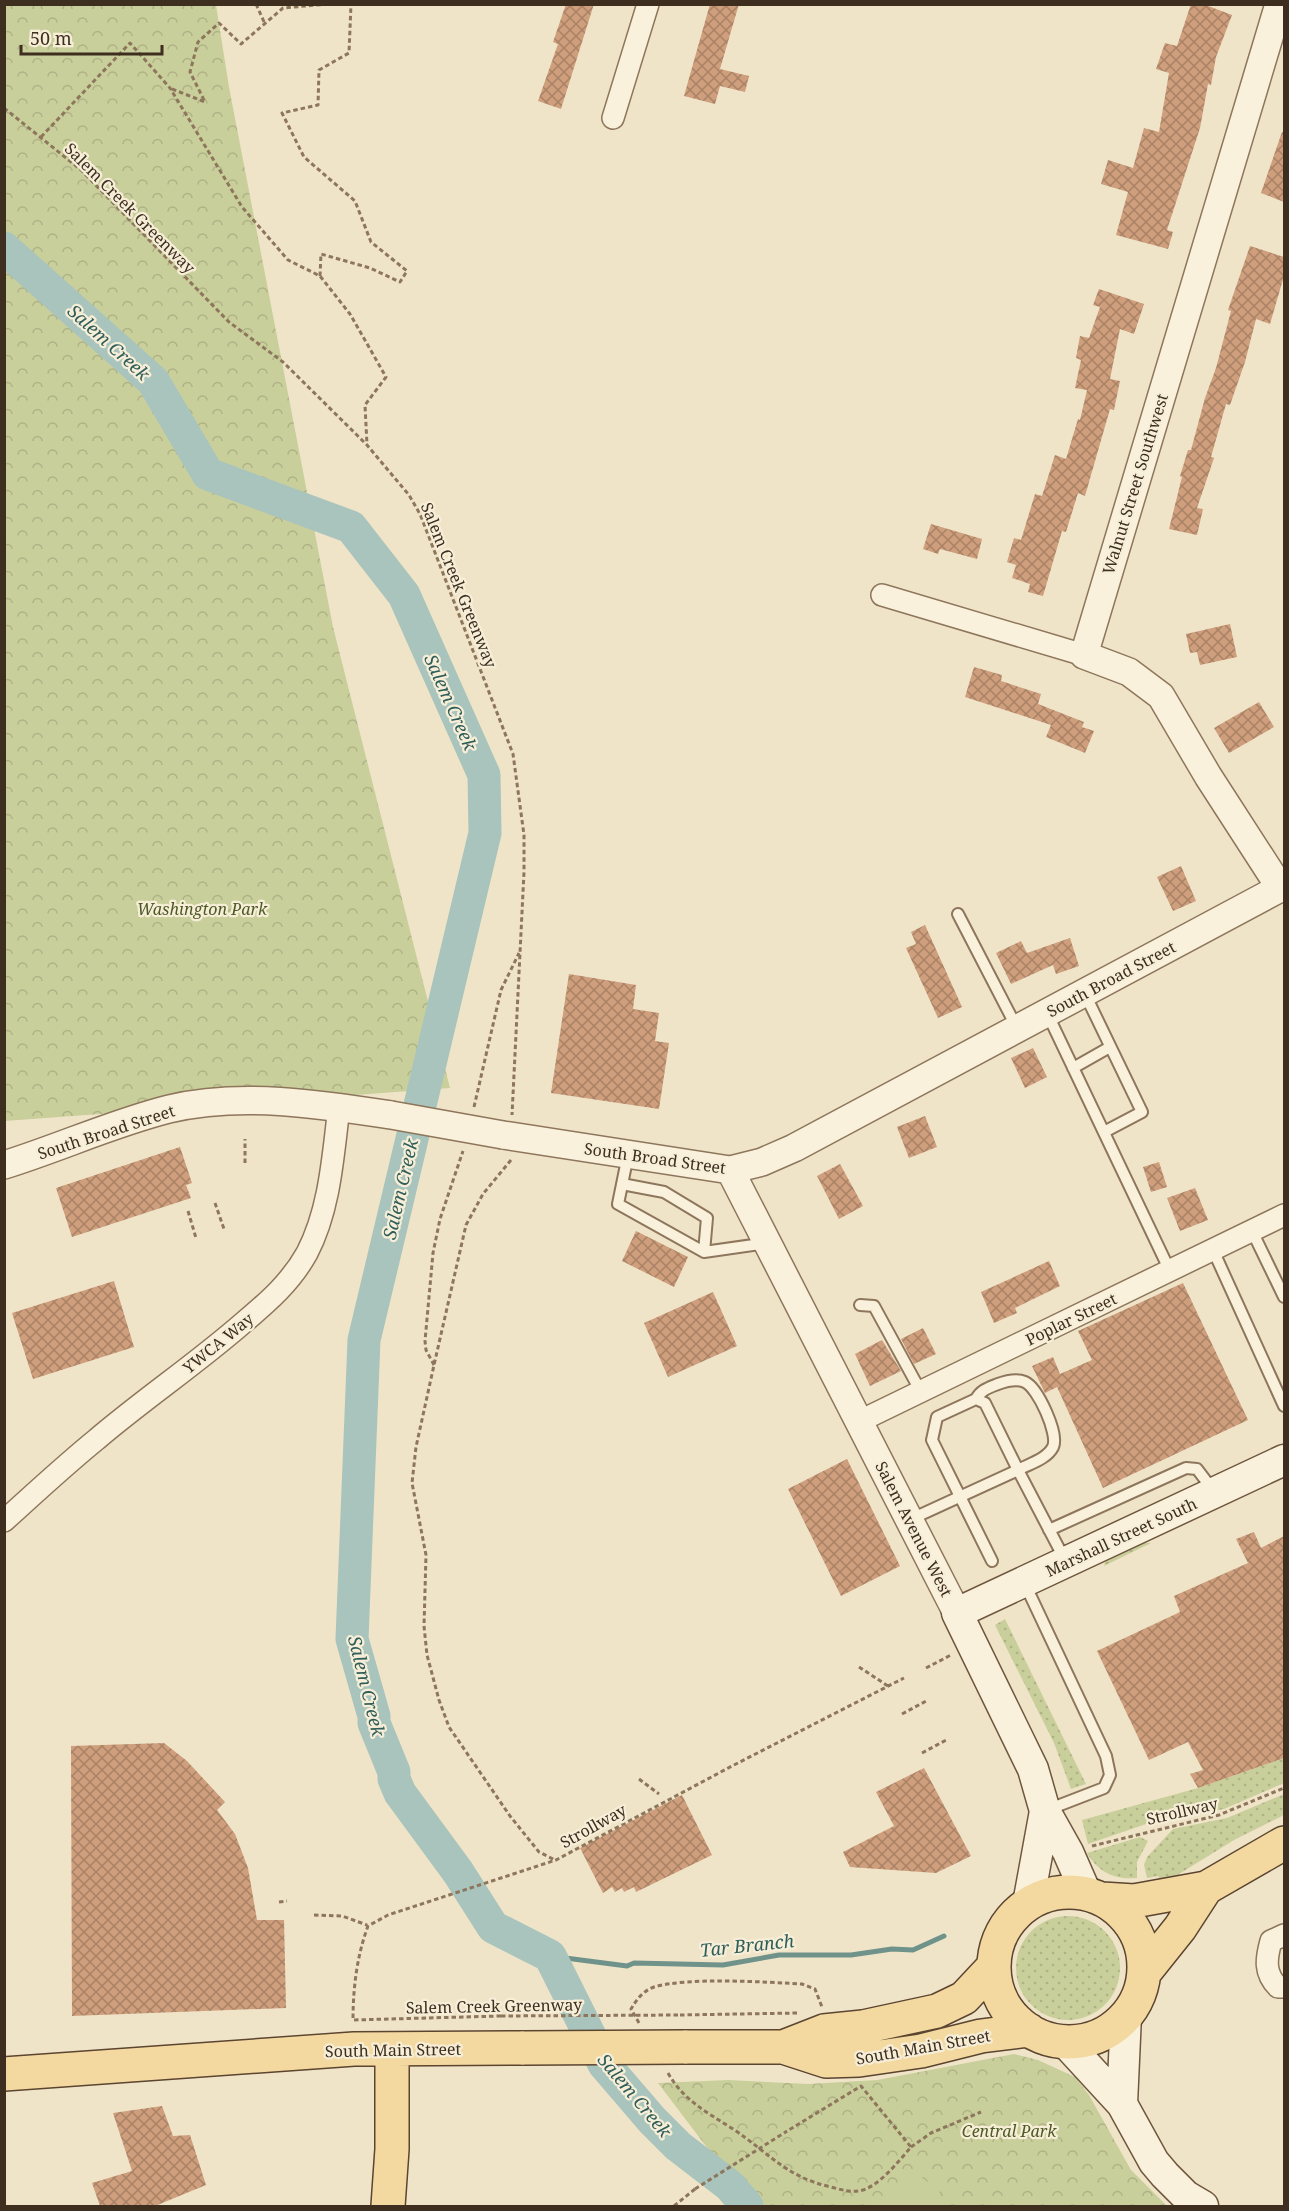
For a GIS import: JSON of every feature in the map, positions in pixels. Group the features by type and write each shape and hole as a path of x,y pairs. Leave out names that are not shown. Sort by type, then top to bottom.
{"main road":[{"name":"Marshall Street South","path":"957,1613 1284,1460"},
{"name":"Salem Avenue West","path":"957,1613 1033,1769 1045,1811 1094,1896"},
{"path":"1028,1904 1045,1811"},
{"path":"1094,1896 1120,1912 1134,1929 1142,1950 1144,1973 1139,1995 1126,2015 1109,2030 1088,2040 1065,2042 1047,2038 1029,2030 1014,2018 1003,2003 996,1985 994,1966 999,1942 1010,1920 1028,1904 1047,1895 1066,1892 1134,1901 1206,1888 1284,1843"},
{"path":"1144,1973 1180,1928 1206,1888"},
{"name":"South Main Street","path":"4,2074 259,2055 392,2049 524,2048 674,2057 783,2047 824,2031 863,2027 937,2012 964,1998 994,1966"},
{"path":"1122,2104 1126,2015"},
{"name":"South Main Street","path":"783,2047 826,2061 859,2060 921,2051 979,2037 1029,2030"},
{"path":"1065,2042 1122,2104 1155,2162 1176,2187 1203,2206"},
{"path":"388,2206 392,2150 392,2049"}],"street":[{"path":"613,118 648,4"},
{"name":"Walnut Street Southwest","path":"1084,655 1279,4"},
{"path":"882,595 1084,655 1129,672 1161,696 1208,776 1283,890"},
{"name":"South Broad Street","path":"4,1165 172,1109 228,1101 339,1107 509,1137 730,1170 762,1162 794,1148 1283,890"},
{"name":"YWCA Way","path":"4,1521 96,1439 223,1340 279,1292 293,1276 308,1252 322,1214 332,1165 339,1107"},
{"name":"Salem Avenue West","path":"730,1170 957,1613"},
{"name":"Poplar Street","path":"858,1422 1284,1215"},
{"path":"1284,1935 1271,1941 1266,1960 1270,1979 1278,1987 1284,1987"}],"lane":[{"path":"958,914 1018,1029"},
{"path":"1084,993 1142,1112 1104,1132"},
{"path":"1047,1013 1170,1271"},
{"path":"1073,1068 1110,1047"},
{"path":"628,1154 618,1204 704,1252 767,1243"},
{"path":"622,1184 664,1192 707,1218 704,1252"},
{"path":"1252,1231 1284,1297"},
{"path":"1213,1250 1284,1406"},
{"path":"860,1305 874,1306 921,1392"},
{"path":"909,1520 959,1497 1018,1470 1046,1455 1053,1447 1053,1428 1034,1389 1025,1382 1014,1380 980,1391 975,1399 937,1417 933,1429 932,1440 959,1497 992,1561"},
{"path":"975,1399 985,1403 1066,1563"},
{"path":"1049,1530 1186,1468 1197,1469 1215,1493"},
{"path":"1024,1582 1106,1756 1110,1775 1104,1788 1045,1811"}],"path":[{"path":"256,4 265,24"},
{"path":"170,88 205,102 190,72 198,42 219,23 241,44 283,8 328,4"},
{"path":"320,276 321,254 370,268 400,282 406,271 371,242 355,201 304,157 282,112 318,105 319,70 349,53 351,4"},
{"path":"41,137 130,43 170,88 242,207 288,260 320,276 350,314 386,377 365,405 368,445"},
{"name":"Salem Creek Greenway","path":"4,108 81,170 204,300 229,322 283,362 368,445 409,495 420,514 513,754 524,835 516,1074 509,1137"},
{"name":"Salem Creek Greenway","path":"482,1065 501,990 520,952"},
{"path":"509,1137 466,1225 416,1447 412,1483 426,1555 424,1626 427,1655 439,1700 454,1735 539,1852 556,1860"},
{"path":"245,1139 245,1163"},
{"path":"434,1365 426,1350 425,1341 433,1252 449,1191"},
{"path":"215,1203 224,1229"},
{"path":"188,1211 196,1238"},
{"path":"926,1668 957,1651"},
{"path":"859,1667 888,1686"},
{"name":"Strollway","path":"368,1926 388,1915 556,1860 724,1770 904,1678"},
{"path":"902,1714 928,1700"},
{"path":"922,1753 948,1739"},
{"path":"639,1779 659,1794"},
{"name":"Strollway","path":"1082,1849 1219,1815 1284,1788"},
{"path":"279,1902 287,1901"},
{"path":"314,1915 342,1916 368,1926"},
{"name":"Salem Creek Greenway","path":"368,1926 360,1946 353,2020 800,2013"},
{"path":"642,2028 632,2009 638,1997 653,1988 680,1984 802,1984 815,1989 822,2001 823,2013"},
{"path":"674,2057 676,2086 703,2112 734,2130 792,2174 813,2183 849,2192 862,2190 872,2185 911,2147 931,2133 981,2112"},
{"path":"674,2206 695,2189 861,2086 911,2147"}],"green space":[{"name":"Washington Park","path":"5,5 216,5 229,87 333,627 450,1088 5,1121"},
{"path":"1144,1543 1151,1543 1104,1566 1105,1562"},
{"path":"1005,1619 1086,1784 1071,1789 1054,1743 995,1625"},
{"path":"1284,1758 1284,1783 1224,1809 1149,1823 1088,1844 1082,1820 1198,1788"},
{"path":"1284,1794 1284,1815 1234,1840 1163,1884 1158,1876 1147,1878 1144,1865 1147,1857 1173,1829 1227,1818"},
{"path":"1140,1837 1148,1841 1137,1862 1137,1878 1122,1878 1108,1874 1097,1866 1087,1853"},
{"path":"1068,1916 1088,1920 1105,1931 1116,1948 1120,1968 1116,1988 1105,2005 1088,2016 1068,2020 1048,2016 1031,2005 1020,1988 1016,1968 1020,1948 1031,1931 1048,1920"},
{"name":"Central Park","path":"1014,2054 1038,2060 1075,2077 1089,2095 1131,2170 1167,2206 758,2206 740,2191 658,2083 728,2080 808,2084 877,2080"},
{"path":"916,2173 940,2192 928,2206 887,2206"}],"building":[{"path":"566,4 594,4 561,109 538,101 558,44 553,42"},
{"path":"710,4 739,4 720,69 749,76 745,92 720,86 715,104 684,96"},
{"path":"1191,4 1203,4 1232,15 1216,57 1211,85 1208,84 1200,128 1167,230 1173,232 1168,249 1116,235 1128,192 1101,184 1108,160 1133,168 1144,128 1159,132 1169,73 1156,69 1165,43 1177,46"},
{"path":"1282,132 1284,132 1284,202 1261,193"},
{"path":"1250,246 1284,257 1284,276 1270,324 1256,319 1245,362 1230,405 1226,404 1211,457 1214,458 1197,508 1203,509 1197,535 1169,529 1182,477 1180,476 1188,450 1191,450 1216,368 1231,311 1228,310"},
{"path":"1099,289 1144,304 1134,334 1120,329 1110,379 1120,381 1114,410 1110,409 1085,496 1078,493 1066,532 1062,531 1043,596 1028,592 1030,584 1012,578 1016,565 1007,562 1014,538 1021,540 1035,494 1042,496 1055,455 1066,459 1078,419 1080,420 1087,390 1075,388 1081,360 1076,358 1080,336 1089,338 1100,307 1093,305"},
{"path":"931,524 982,539 977,559 940,549 938,554 923,549"},
{"path":"1230,624 1237,657 1200,665 1197,652 1190,653 1186,634"},
{"path":"974,667 1002,675 1001,681 1041,694 1038,704 1084,722 1082,727 1094,731 1085,753 1046,737 1051,725 965,697"},
{"path":"1259,702 1274,727 1229,753 1214,728"},
{"path":"1181,866 1196,901 1173,911 1157,877"},
{"path":"925,925 962,1007 938,1018 906,948 916,944 911,932"},
{"path":"1070,938 1079,966 1056,974 1053,965 1011,984 996,953 1021,941 1027,953"},
{"path":"569,974 636,985 633,1009 659,1013 655,1041 669,1043 659,1109 551,1093"},
{"path":"1033,1048 1047,1077 1025,1088 1011,1058"},
{"path":"925,1116 937,1147 909,1158 897,1127"},
{"path":"180,1147 192,1183 186,1185 191,1198 72,1237 56,1188"},
{"path":"1159,1162 1167,1187 1151,1192 1143,1167"},
{"path":"840,1164 863,1206 839,1219 817,1176"},
{"path":"1195,1188 1208,1220 1180,1231 1167,1198"},
{"path":"636,1231 688,1257 674,1287 622,1261"},
{"path":"1049,1261 1060,1286 1015,1308 1017,1313 994,1323 981,1292"},
{"path":"114,1281 134,1347 33,1379 12,1313"},
{"path":"1183,1283 1248,1420 1103,1488 1057,1387 1045,1393 1032,1366 1053,1357 1060,1374 1092,1360 1078,1331"},
{"path":"713,1292 737,1346 668,1377 644,1323"},
{"path":"923,1328 936,1354 914,1364 901,1339"},
{"path":"882,1340 901,1371 870,1386 855,1354"},
{"path":"847,1459 900,1566 841,1596 788,1489"},
{"path":"1254,1532 1261,1548 1284,1536 1284,1758 1198,1788 1190,1774 1203,1770 1188,1742 1149,1760 1097,1651 1180,1612 1174,1596 1248,1563 1236,1539"},
{"path":"164,1743 187,1761 225,1802 217,1810 235,1834 248,1868 257,1920 284,1920 286,2008 72,2016 71,1746"},
{"path":"924,1768 971,1856 936,1873 850,1867 843,1852 894,1826 876,1792"},
{"path":"682,1795 712,1855 636,1892 634,1887 624,1892 622,1888 615,1892 612,1887 603,1893 580,1848"},
{"path":"162,2106 173,2136 190,2135 206,2185 155,2206 100,2206 92,2183 132,2171 113,2113"}],"waterway":[{"name":"Salem Creek","path":"4,248 153,381 208,474 351,527 404,595 484,775 485,833 364,1340 352,1639 374,1723 400,1793 458,1872 493,1927 550,1956 604,2064 652,2120 678,2146 730,2186 747,2206"},
{"name":"Tar Branch","path":"550,1956 627,1966 634,1963 723,1965 779,1955 851,1955 892,1949 913,1950 944,1936"}]}
